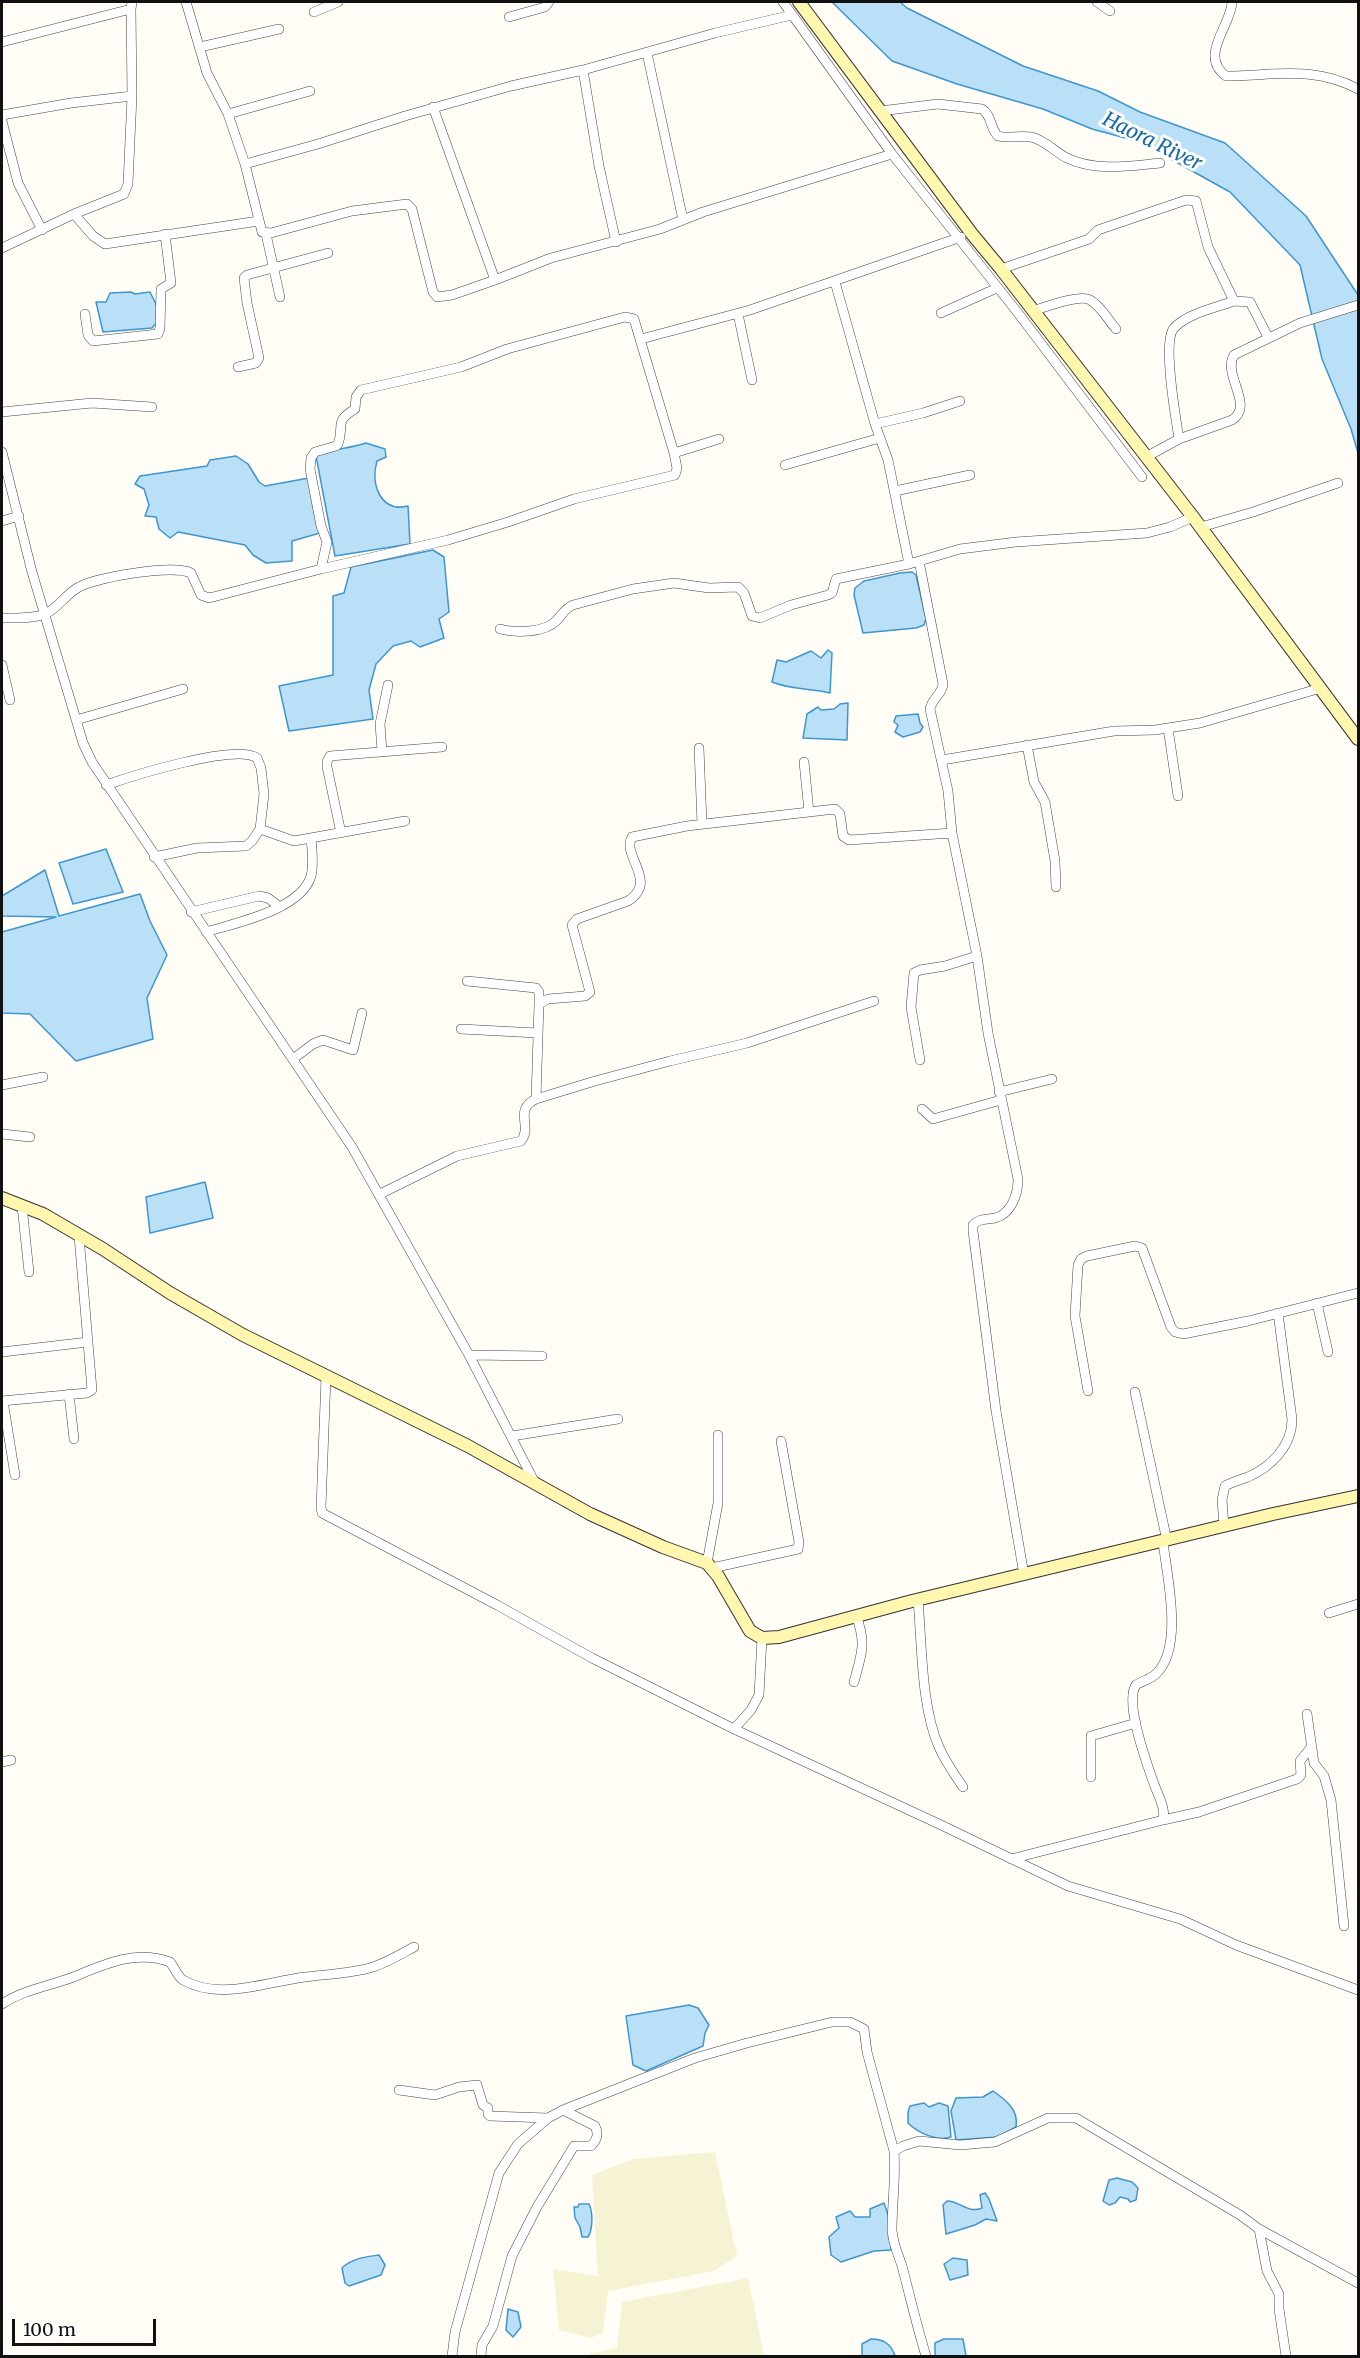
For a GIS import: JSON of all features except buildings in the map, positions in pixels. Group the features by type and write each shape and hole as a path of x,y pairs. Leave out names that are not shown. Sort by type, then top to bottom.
{"street":[{"path":"186,2 207,74 228,114 245,164 262,232 266,234 280,297"},
{"path":"314,12 338,2"},
{"path":"509,17 544,7 549,2"},
{"path":"783,2 892,154 1142,477"},
{"path":"799,2 972,234 1002,269 1197,522 1359,739"},
{"path":"1097,2 1110,11"},
{"path":"1232,2 1215,49 1217,67 1226,76 1300,72 1329,78 1359,89"},
{"path":"2,42 132,5 132,96 128,184 124,194 2,248"},
{"path":"245,164 318,144 433,107 792,15"},
{"path":"200,47 279,29"},
{"path":"647,53 683,220"},
{"path":"583,70 599,166 616,242"},
{"path":"228,114 310,91"},
{"path":"2,115 101,98 132,96"},
{"path":"880,111 938,104 982,109 987,113 994,132 998,136 1031,137 1040,140 1067,158 1080,162 1103,166 1160,163"},
{"path":"433,107 495,280"},
{"path":"2,121 18,183 42,230"},
{"path":"266,234 352,211 407,204 412,209 435,296 442,297 495,280 551,258 616,242 703,212 892,154"},
{"path":"1002,269 1089,239 1098,230 1194,199 1200,207 1208,247 1234,301"},
{"path":"75,215 93,236 105,244 259,221"},
{"path":"85,314 88,335 93,341 158,334 161,289 171,283 165,234"},
{"path":"641,339 738,314 972,234"},
{"path":"238,368 256,363 259,358 244,278 247,275 328,253"},
{"path":"836,282 895,491 941,671 943,689 934,699 930,709 942,760 952,832 977,956 988,1033 1017,1172 1018,1188 1007,1212 997,1217 979,1220 973,1225 973,1232 996,1411 1024,1575"},
{"path":"940,313 997,288"},
{"path":"1033,311 1079,298 1087,298 1116,329"},
{"path":"1179,439 1169,356 1170,336 1173,329 1181,322 1234,301 1250,302 1268,337"},
{"path":"1146,457 1179,439 1232,420 1239,414 1241,406 1230,362 1238,352 1300,323 1359,305"},
{"path":"738,314 752,380"},
{"path":"2,618 44,614 52,610 72,590 98,580 163,570 183,570 191,573 201,595 209,598 460,537 574,499 670,477 677,471 674,453 634,319 625,317 507,349 461,366 361,390 356,397 354,410 341,420 338,444 315,452 311,458 310,469 321,526 327,542 321,569"},
{"path":"875,424 923,413 960,401"},
{"path":"2,411 92,403 152,407"},
{"path":"785,465 880,438"},
{"path":"674,453 719,439"},
{"path":"2,452 4,475 19,516 44,614 87,752 154,857 346,1138 380,1194 469,1355 534,1481"},
{"path":"895,491 970,475"},
{"path":"500,629 513,633 528,632 555,622 564,609 573,605 633,588 674,583 709,588 738,587 744,593 752,616 760,618 791,605 828,596 832,592 836,579 914,563 970,548 1152,532 1253,512 1338,483"},
{"path":"2,520 19,516"},
{"path":"2,665 10,700"},
{"path":"382,751 380,724 388,686"},
{"path":"942,760 1125,730 1168,728 1220,718 1321,688"},
{"path":"76,720 183,689"},
{"path":"1168,728 1178,796"},
{"path":"1027,745 1034,782 1045,802 1055,861 1056,887"},
{"path":"341,833 327,767 328,758 340,753 442,747"},
{"path":"699,748 702,824"},
{"path":"106,785 141,773 212,757 253,755 259,762 264,794 260,829 252,841 246,846 197,848 154,857"},
{"path":"804,762 809,812"},
{"path":"539,1004 548,999 585,996 590,993 572,925 577,919 628,901 634,896 641,878 630,844 631,838 660,830 702,824 837,810 843,836 849,840 952,832"},
{"path":"260,829 287,839 311,838 405,821"},
{"path":"206,932 266,914 298,894 309,880 312,867 311,838"},
{"path":"191,912 260,896 268,898 280,907"},
{"path":"920,1060 911,1007 914,973 977,956"},
{"path":"467,981 536,988 539,992 536,1100"},
{"path":"380,1194 450,1159 472,1151 521,1141 524,1136 525,1107 528,1103 659,1064 747,1043 874,1001"},
{"path":"293,1059 313,1044 323,1040 353,1050 362,1013"},
{"path":"461,1029 537,1034"},
{"path":"2,1084 43,1077"},
{"path":"922,1109 930,1119 936,1119 1053,1079"},
{"path":"2,1134 30,1137"},
{"path":"2,1198 43,1215 243,1335 522,1474 590,1514 663,1547 710,1565 798,1549 799,1542 782,1441"},
{"path":"22,1206 29,1272"},
{"path":"15,1475 2,1401 87,1393 92,1390 79,1236"},
{"path":"1088,1391 1075,1316 1078,1266 1081,1259 1087,1256 1135,1246 1142,1248 1172,1327 1179,1334 1359,1293"},
{"path":"1317,1304 1328,1352"},
{"path":"1224,1526 1222,1500 1225,1486 1252,1475 1275,1460 1291,1431 1292,1419 1278,1313"},
{"path":"2,1352 88,1342"},
{"path":"469,1355 542,1356"},
{"path":"326,1377 322,1513 542,1631 734,1729 1011,1860 1068,1886 1180,1919 1236,1946 1359,1990"},
{"path":"1135,1392 1165,1541 1172,1617 1171,1641 1158,1672 1133,1689 1131,1700 1163,1809 1163,1820"},
{"path":"69,1394 74,1439"},
{"path":"512,1436 618,1419"},
{"path":"718,1435 718,1503 710,1565 750,1631 762,1638 779,1637 918,1600 1359,1496"},
{"path":"918,1600 924,1672 934,1735 944,1758 963,1787"},
{"path":"1329,1613 1359,1604"},
{"path":"854,1682 863,1646 861,1629 856,1616"},
{"path":"734,1729 751,1710 759,1695 762,1638"},
{"path":"1307,1714 1316,1767 1324,1776 1331,1800 1344,1926"},
{"path":"1091,1777 1091,1736 1136,1723"},
{"path":"1011,1860 1199,1812 1297,1779 1301,1777 1300,1761 1312,1746"},
{"path":"2,2004 24,1992 76,1976 89,1969 139,1957 150,1956 170,1962 178,1977 195,1985 237,1989 307,1977 331,1976 372,1967 414,1947"},
{"path":"452,2356 455,2332 499,2173 518,2144 548,2118 563,2109 695,2058 810,2026 842,2021 864,2029 874,2079 894,2151 892,2231 894,2247 901,2263 926,2356"},
{"path":"399,2090 435,2096 459,2087 477,2085 481,2101 488,2108 490,2116 548,2118"},
{"path":"481,2356 482,2344 493,2326 496,2308 512,2256 537,2207 574,2146 591,2146 596,2141 595,2126 563,2109"},
{"path":"894,2151 903,2145 919,2141 960,2145 995,2142 1048,2118 1076,2118 1240,2215 1259,2229 1359,2283"},
{"path":"1259,2229 1267,2271 1280,2295 1279,2309 1286,2356"}],"shaded area":[{"path":"715,2152 737,2256 714,2271 608,2291 603,2333 590,2338 559,2330 553,2269 598,2276 592,2175 633,2159"},
{"path":"748,2278 764,2356 589,2356 589,2354 617,2348 622,2302"}],"water":[{"name":"Haora River","path":"832,2 900,2 907,8 1023,66 1098,91 1140,112 1225,143 1306,216 1358,295 1358,453 1351,429 1322,359 1300,265 1230,192 1140,142 1092,129 1043,109 957,84 892,61"},
{"path":"131,292 135,294 150,292 160,318 152,328 103,332 96,302 106,302 110,293"},
{"path":"366,443 385,449 386,457 377,461 376,487 384,501 390,505 408,506 410,544 335,556 316,456 328,451"},
{"path":"236,456 248,464 259,482 265,486 309,478 320,533 292,541 292,561 266,563 253,555 245,545 178,532 170,538 159,529 156,517 145,516 149,505 144,489 135,484 140,476 207,466 210,460"},
{"path":"433,550 444,557 449,612 439,619 444,638 420,647 411,641 393,646 376,664 369,690 373,719 289,731 279,686 333,675 333,596 344,593 351,567"},
{"path":"912,572 916,575 926,619 924,625 916,628 863,633 854,595 855,588 864,581"},
{"path":"828,650 832,653 830,693 772,682 777,660 786,662 811,651 821,658"},
{"path":"848,703 847,740 803,738 807,714 818,707 821,710 834,709 840,704"},
{"path":"918,714 923,727 920,732 903,737 895,732 898,725 894,722 896,716"},
{"path":"106,849 123,892 73,904 59,863"},
{"path":"45,870 59,916 140,894 167,955 147,998 153,1039 76,1061 30,1014 2,1013 2,932 56,917 2,916 2,896"},
{"path":"205,1182 213,1218 150,1233 146,1197"},
{"path":"689,2005 698,2008 709,2025 703,2046 646,2071 633,2065 626,2016"},
{"path":"993,2091 1007,2102 1016,2115 1016,2127 998,2137 956,2140 951,2111 956,2098 983,2097"},
{"path":"924,2103 929,2107 939,2103 948,2106 951,2137 928,2136 908,2123 910,2106"},
{"path":"1117,2178 1132,2182 1138,2188 1136,2200 1130,2202 1120,2197 1115,2203 1109,2205 1103,2201 1109,2180"},
{"path":"985,2193 997,2221 986,2219 946,2234 943,2205 947,2201 972,2209 982,2208 980,2195"},
{"path":"884,2203 892,2226 891,2250 874,2251 841,2262 831,2255 829,2237 839,2228 836,2217 850,2211 855,2217 870,2217 870,2209"},
{"path":"579,2204 589,2204 590,2207 592,2225 588,2237 582,2237 575,2218 574,2207 578,2207"},
{"path":"379,2255 385,2265 381,2275 349,2286 345,2283 342,2268 359,2258"},
{"path":"953,2258 967,2260 968,2275 950,2280 944,2264"},
{"path":"508,2309 518,2312 521,2327 513,2337 506,2330"},
{"path":"871,2339 886,2343 895,2356 862,2356 862,2344"},
{"path":"944,2339 963,2339 966,2356 935,2356 935,2343"}]}
